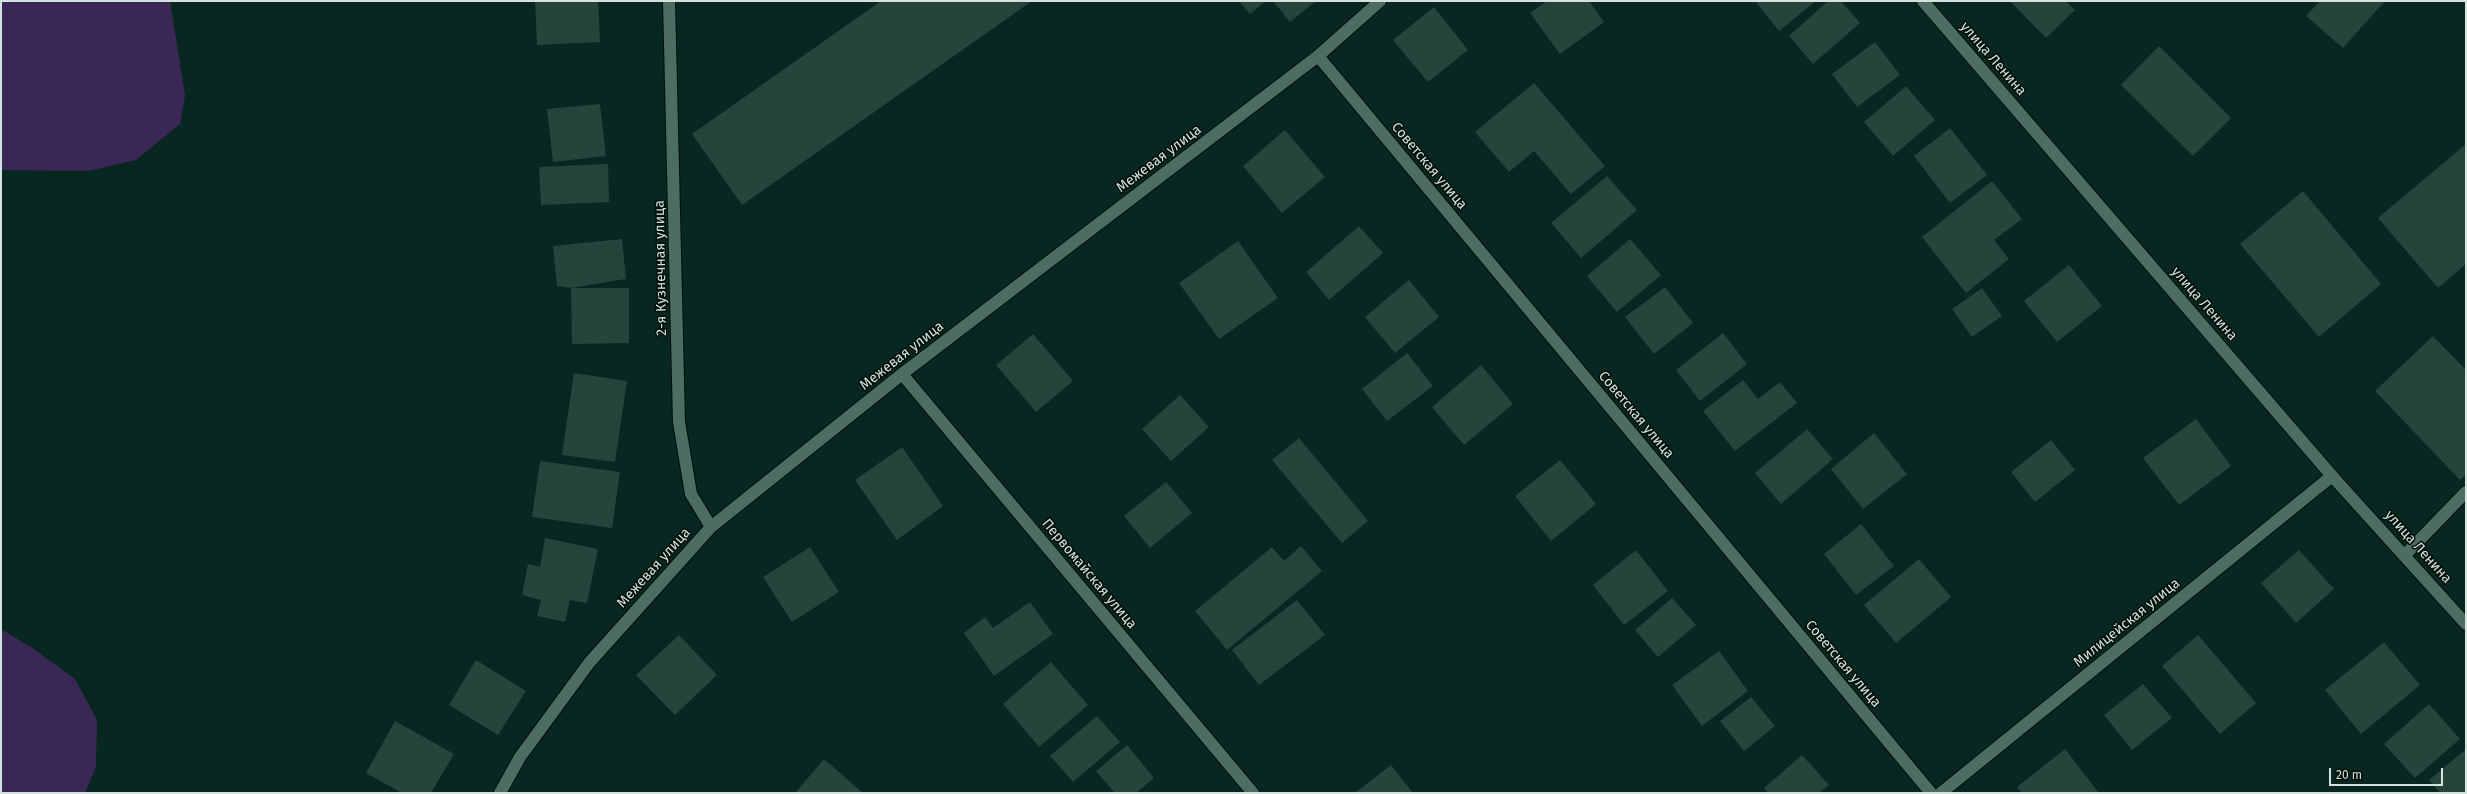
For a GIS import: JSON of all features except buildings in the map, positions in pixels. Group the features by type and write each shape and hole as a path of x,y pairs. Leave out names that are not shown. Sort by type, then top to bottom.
{"street":[{"name":"2-я Кузнечная улица","path":"669,1 680,422 692,494 711,527"},
{"name":"Межевая улица","path":"500,793 520,757 589,663 711,527 902,374 1318,56 1380,1"},
{"name":"улица Ленина","path":"1923,1 2332,476 2466,624"},
{"name":"Советская улица","path":"1318,56 1931,793"},
{"name":"Первомайская улица","path":"902,374 1253,793"},
{"name":"Милицейская улица","path":"1941,793 2332,476"},
{"path":"2405,555 2466,492"}],"shaded area":[{"path":"1,1 170,1 185,95 180,124 136,160 88,171 1,170"},
{"path":"1,629 34,649 75,679 97,720 96,767 85,793 1,793"}]}
